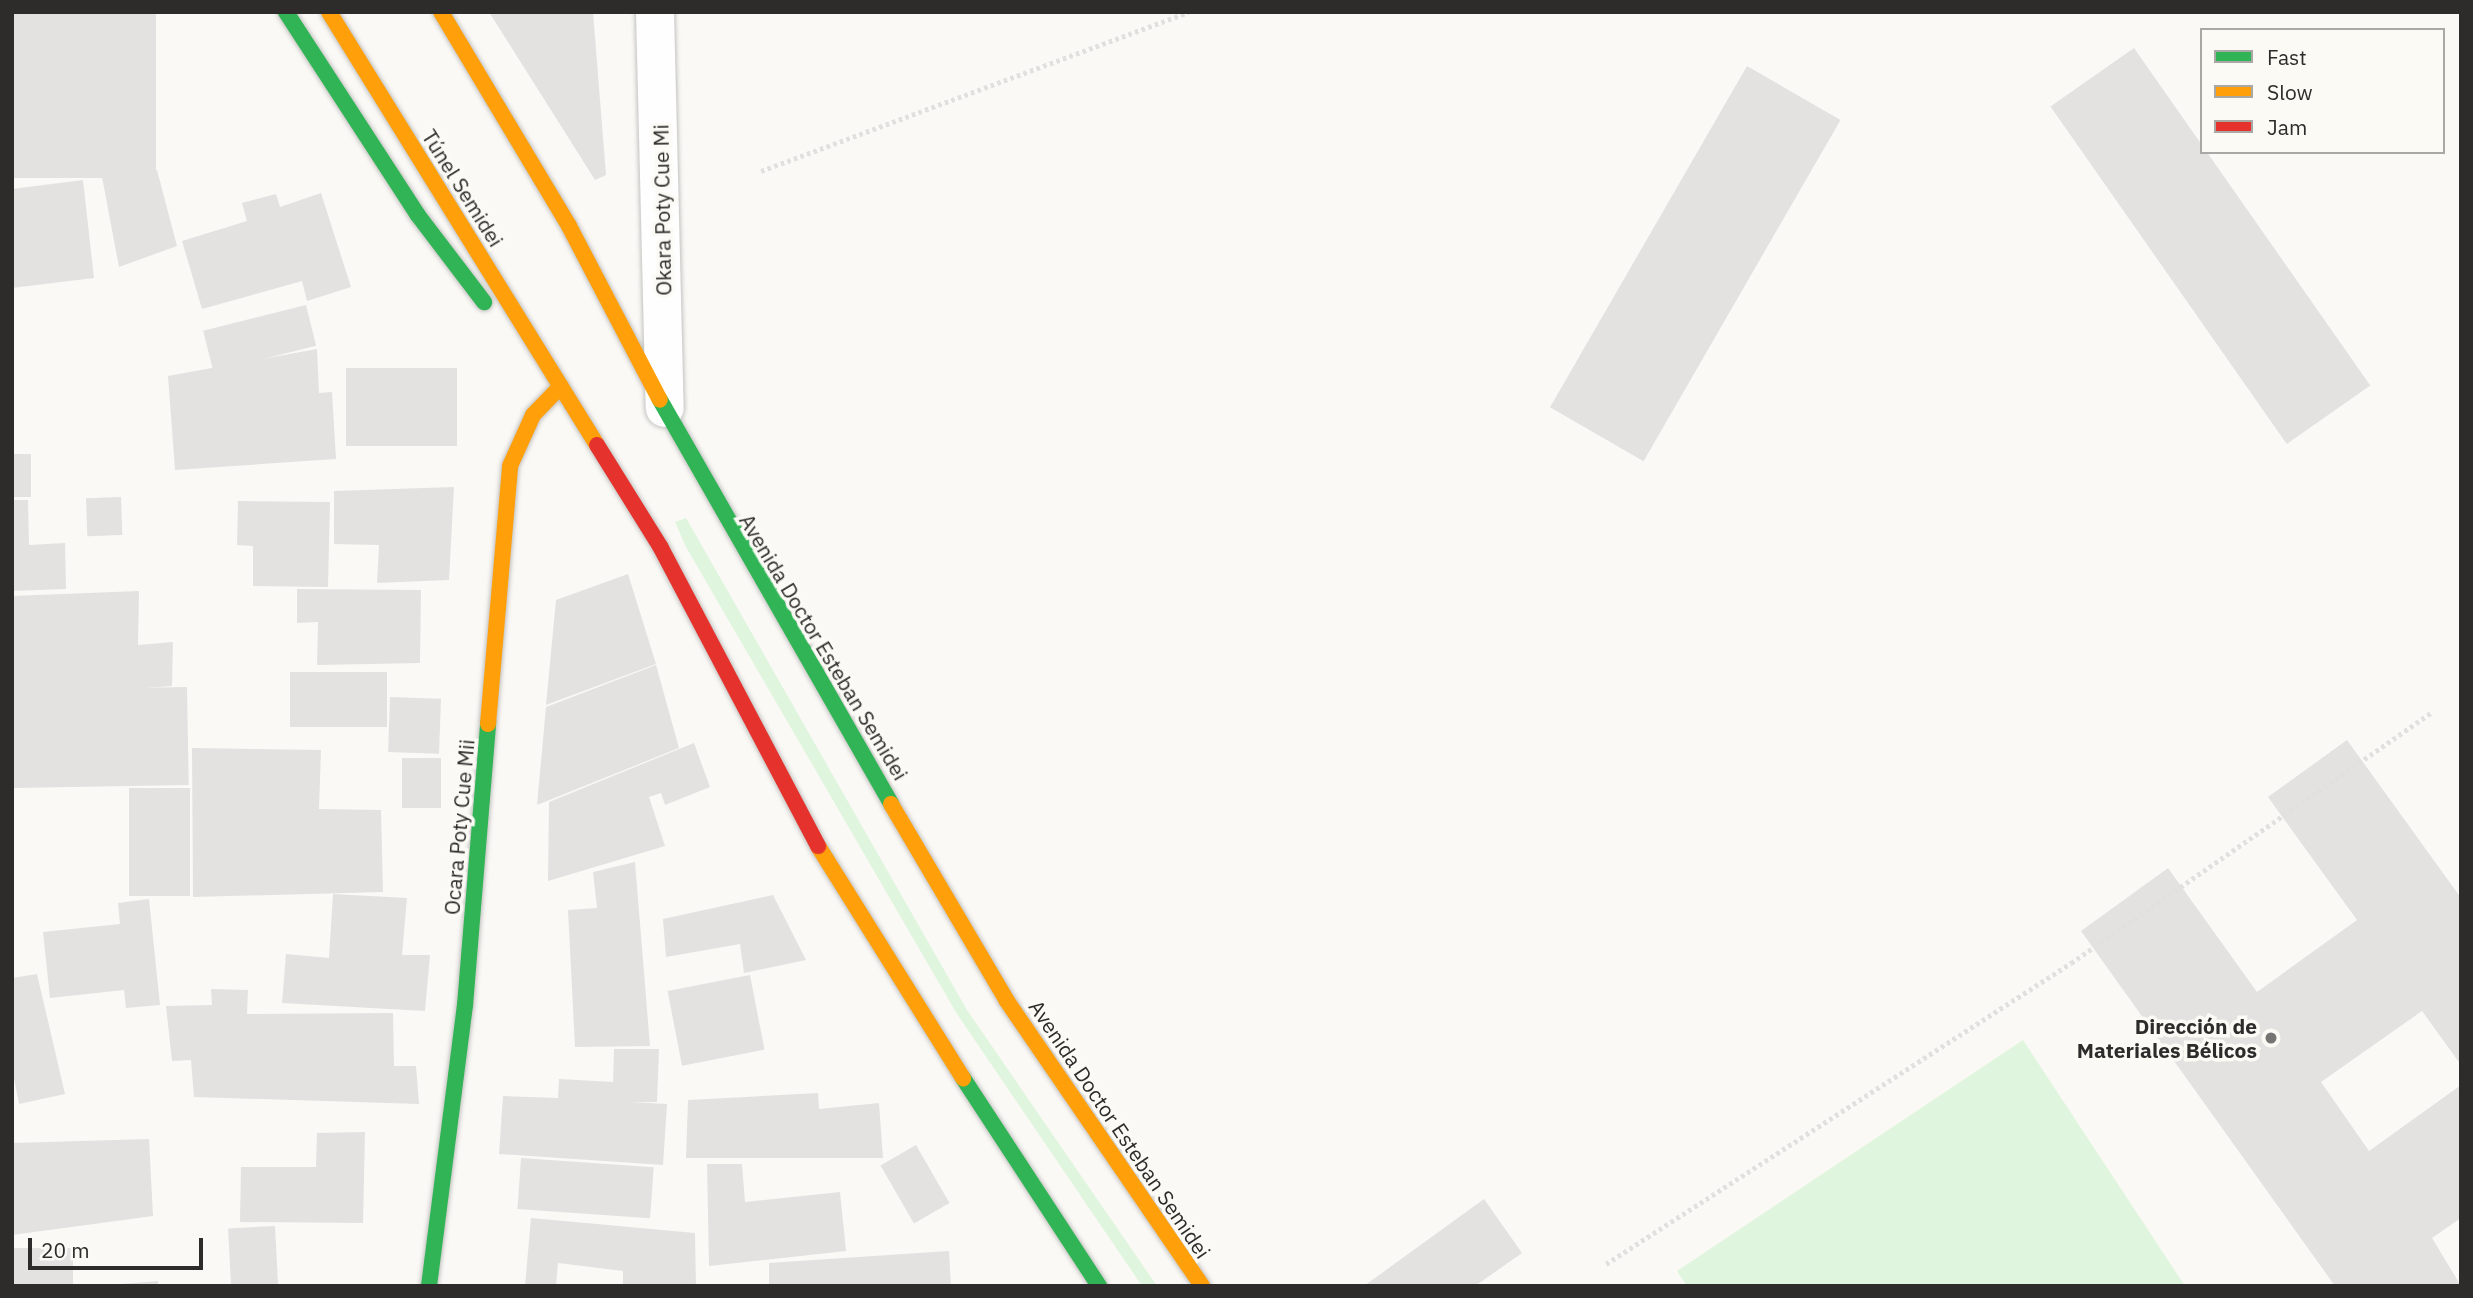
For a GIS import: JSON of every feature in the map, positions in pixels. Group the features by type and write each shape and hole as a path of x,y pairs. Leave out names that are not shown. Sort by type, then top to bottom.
{"main road":[{"path":"286,12 416,214 472,289 561,386 661,548 767,759 881,953 1099,1286"},
{"name":"Túnel Semidei","path":"329,12 561,386"},
{"name":"Avenida Doctor Esteban Semidei","path":"441,12 569,226 665,408 1007,1001 1202,1286"},
{"name":"Ocara Poty Cue Mii","path":"429,1286 465,1005 509,466 533,415 561,386"}],"street":[{"name":"Okara Poty Cue Mi","path":"655,12 665,408"}],"path":[{"path":"761,171 1188,12"},
{"path":"1606,1264 2071,963 2431,713"}],"green space":[{"path":"686,518 967,1010 1157,1286 1142,1286 957,1014 686,547 675,522"},
{"path":"2023,1040 2185,1286 1687,1286 1677,1271"}],"building":[{"path":"12,12 156,12 156,178 12,178"},
{"path":"489,12 593,12 606,175 595,180"},
{"path":"2134,48 2200,142 2200,154 2208,154 2370,385 2287,444 2050,107"},
{"path":"1747,66 1841,120 1644,461 1550,407"},
{"path":"157,170 177,246 119,267 102,177"},
{"path":"83,180 94,278 12,288 12,189"},
{"path":"321,193 351,287 307,301 302,281 202,309 182,241 247,221 242,203 276,194 280,207"},
{"path":"306,305 316,346 213,371 203,331"},
{"path":"317,349 319,393 332,392 336,459 175,470 168,376"},
{"path":"346,368 457,368 457,446 346,446"},
{"path":"12,454 31,454 31,497 12,497"},
{"path":"454,487 449,580 377,583 379,545 334,544 334,491"},
{"path":"121,497 122,535 87,536 86,498"},
{"path":"12,500 28,500 29,545 65,543 66,589 12,591"},
{"path":"238,501 330,502 328,587 253,586 253,546 237,545"},
{"path":"628,574 656,664 546,705 556,600"},
{"path":"297,589 421,590 420,663 317,665 318,622 297,623"},
{"path":"139,591 138,645 173,642 172,686 12,698 12,596"},
{"path":"656,665 679,748 537,805 546,707"},
{"path":"290,672 387,672 387,727 290,727"},
{"path":"187,687 189,785 14,788 12,690"},
{"path":"390,697 441,699 439,754 388,752"},
{"name":"Dirección de Materiales Bélicos","path":"2347,740 2461,898 2461,1065 2422,1011 2321,1082 2369,1151 2461,1085 2461,1218 2432,1238 2461,1286 2335,1286 2081,931 2168,868 2257,992 2357,920 2268,797"},
{"path":"694,743 710,787 665,805 661,793 649,797 665,846 548,881 549,802"},
{"path":"192,748 321,750 319,809 381,810 383,892 193,897"},
{"path":"402,758 441,758 441,808 402,808"},
{"path":"129,788 190,788 190,896 129,896"},
{"path":"635,862 650,1046 575,1047 568,910 597,908 593,872"},
{"path":"333,894 407,898 402,955 430,955 425,1011 282,1003 286,954 329,958"},
{"path":"773,895 806,960 744,973 740,944 666,957 663,919"},
{"path":"149,899 160,1005 126,1008 124,990 50,998 43,932 120,924 118,903"},
{"path":"37,974 65,1094 19,1104 12,1068 12,978"},
{"path":"750,975 765,1050 682,1066 668,991"},
{"path":"211,989 248,990 247,1014 393,1013 394,1066 416,1066 419,1104 194,1097 191,1060 172,1061 166,1006 212,1005"},
{"path":"614,1049 659,1049 657,1102 631,1102 667,1104 663,1165 499,1154 503,1096 558,1098 559,1079 613,1082"},
{"path":"818,1093 819,1109 879,1103 883,1158 686,1158 688,1100"},
{"path":"365,1132 363,1223 240,1222 241,1167 316,1167 317,1133"},
{"path":"149,1139 153,1216 12,1235 12,1143"},
{"path":"916,1145 950,1203 914,1224 880,1166"},
{"path":"521,1158 654,1167 650,1218 517,1209"},
{"path":"707,1164 742,1164 745,1202 840,1192 846,1251 709,1266"},
{"path":"1484,1199 1522,1253 1475,1286 1364,1286"},
{"path":"531,1218 695,1233 696,1286 623,1286 623,1271 558,1263 556,1286 525,1286"},
{"path":"275,1226 278,1286 231,1286 228,1228"},
{"path":"12,1248 73,1248 73,1286 12,1286"},
{"path":"949,1251 951,1286 769,1286 769,1263"},
{"path":"158,1281 158,1286 121,1286 121,1284"}],"traffic: fast":[{"path":"286,12 417,214 484,302"},
{"path":"660,400 891,804"},
{"path":"429,1286 465,1005 488,724"},
{"path":"963,1078 1099,1286"}],"traffic: slow":[{"path":"329,12 597,445"},
{"path":"441,12 569,226 660,400"},
{"path":"488,724 510,466 533,415 561,386"},
{"path":"891,804 1007,1001 1202,1286"},
{"path":"818,846 963,1078"}],"traffic: jam":[{"path":"597,445 661,548 818,846"}],"place":[{"name":"Dirección de Materiales Bélicos","path":"2271,1038"}]}
